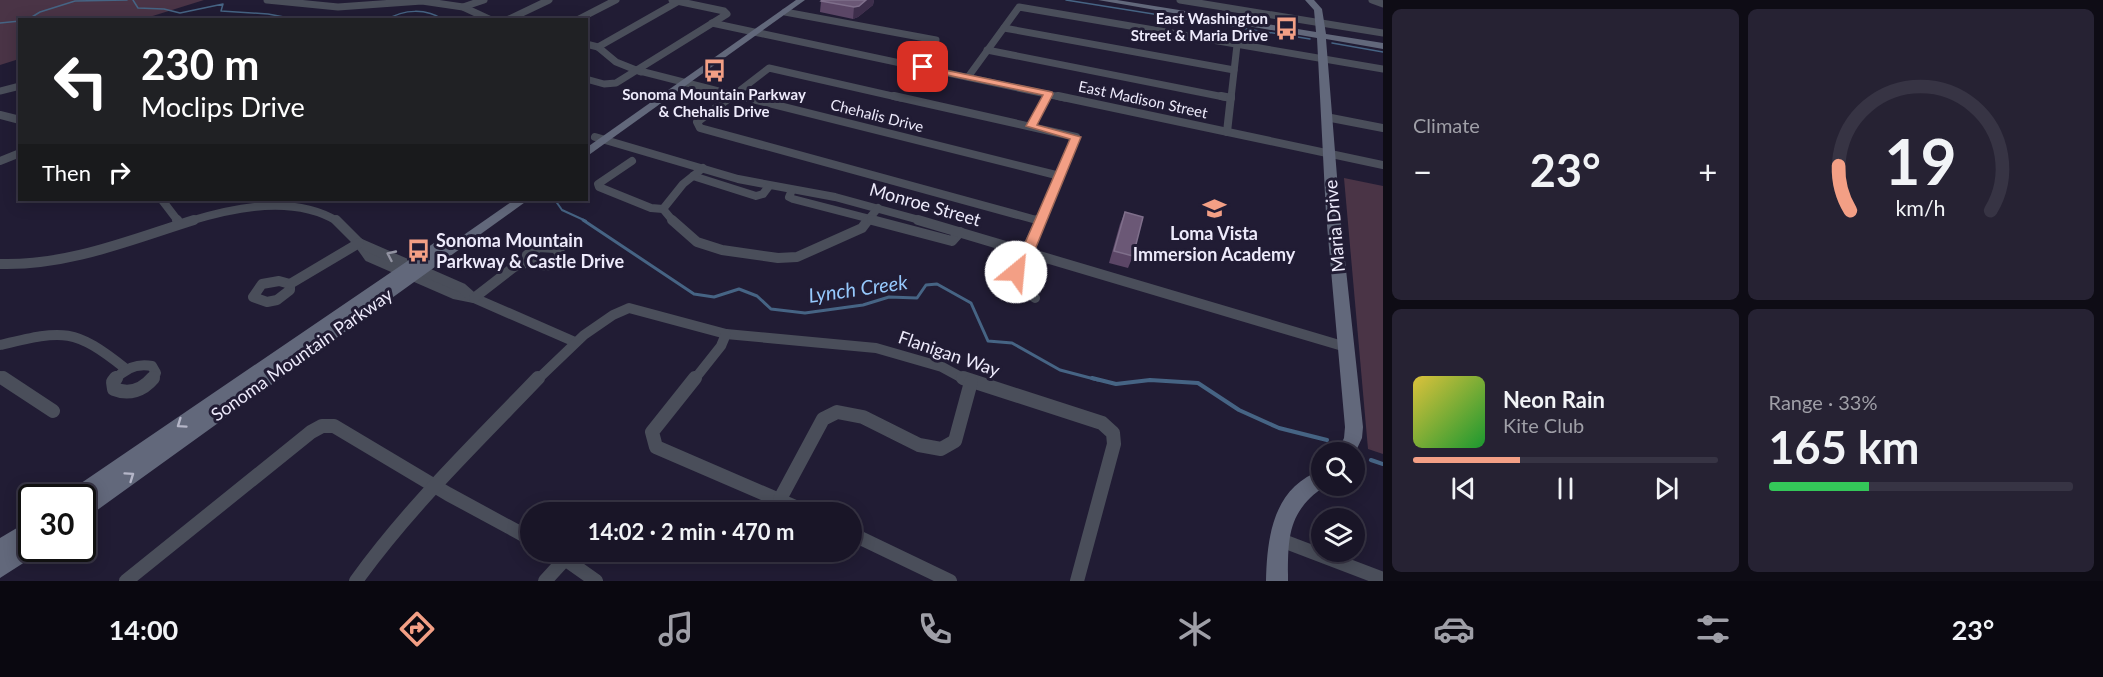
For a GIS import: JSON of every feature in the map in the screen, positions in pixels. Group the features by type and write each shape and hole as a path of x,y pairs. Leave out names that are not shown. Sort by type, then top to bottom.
{"main road":[{"path":"596,141 742,36 756,32 801,0"},
{"path":"1102,0 1383,46"},
{"name":"Maria Drive","path":"1310,0 1318,9 1324,59 1326,117 1354,427 1351,442"},
{"name":"Sonoma Mountain Parkway","path":"96,500 505,201"},
{"name":"Sonoma Mountain Parkway","path":"96,484 412,270 520,201"},
{"path":"1277,581 1278,539 1288,506 1303,488 1311,484"},
{"path":"0,550 18,538"},
{"path":"0,568 18,556"}],"street":[{"path":"267,0 338,7 373,2 422,0 463,7 487,18"},
{"path":"463,7 484,0"},
{"path":"511,18 549,0"},
{"path":"581,18 616,0"},
{"path":"1180,0 1383,33"},
{"path":"1232,8 1233,0"},
{"path":"1372,0 1383,4"},
{"path":"588,44 598,47 675,1 726,12 712,23 611,84 588,80"},
{"path":"968,77 1019,7 1383,69"},
{"path":"785,12 936,40"},
{"name":"East Madison Street","path":"712,23 1383,165"},
{"path":"1004,28 1234,70"},
{"path":"1227,132 1238,45"},
{"name":"Chehalis Drive","path":"598,47 616,62 636,70 1060,176"},
{"path":"987,50 1231,98"},
{"path":"1035,298 1018,281 1016,272 1021,257 1028,252 1060,176 1076,137 769,68 697,124 700,128 1041,221"},
{"path":"0,91 18,86"},
{"path":"1031,126 1048,94"},
{"path":"0,115 18,120"},
{"path":"1326,117 1383,128"},
{"name":"Monroe Street","path":"596,141 769,186 835,197 879,208 1346,347"},
{"path":"0,161 18,154"},
{"path":"633,161 598,184 599,187 651,208 663,209"},
{"path":"663,209 703,168"},
{"path":"693,176 756,196 763,194 769,186"},
{"path":"792,190 789,197 793,199 952,241 960,232"},
{"path":"163,201 179,223"},
{"path":"0,264 29,265 71,259 111,248 179,223 275,202 308,209 336,220 359,243 369,257 412,270 454,294 474,298 575,342 433,484 374,555 356,581"},
{"path":"663,209 667,216 697,242 722,250 778,258 797,257 836,241 862,228 879,208"},
{"path":"290,284 359,243"},
{"path":"474,298 514,267 528,262"},
{"name":"Flanigan Way","path":"575,342 616,313 629,308 726,334 876,348 942,367 971,382 1102,423 1113,433 1114,444 1077,581"},
{"path":"0,345 59,333 77,335 91,342 126,369"},
{"path":"726,334 721,346 652,432 657,447 786,502"},
{"path":"0,376 53,411"},
{"path":"780,499 823,420 837,412 863,417 920,445 941,449 956,441 971,382"},
{"path":"126,581 311,432 322,426 334,426 520,532"},
{"path":"862,539 950,581"},
{"path":"1278,539 1383,579"},
{"path":"544,581 556,562"},
{"path":"570,562 596,581"}],"shaded area":[{"path":"0,0 204,0 146,18 18,18 18,59 0,65"},
{"path":"1344,178 1383,186 1383,454 1368,449"}],"building":[{"path":"822,0 866,0 854,7"},
{"path":"1125,212 1143,217 1133,256 1114,251"}],"waterway":[{"name":"Lynch Creek","path":"30,18 40,12 75,1 127,0"},
{"name":"Lynch Creek","path":"133,0 138,8 164,9 180,13 223,4 221,11 268,14 289,18"},
{"path":"1066,0 1310,39"},
{"name":"Lynch Creek","path":"390,18 415,11 430,13 440,18"},
{"name":"Lynch Creek","path":"0,23 18,21"},
{"path":"1332,43 1383,52"},
{"name":"Lynch Creek","path":"556,201 562,210 586,221"},
{"name":"Lynch Creek","path":"583,220 694,294 714,297 739,289 757,296 771,309 805,313 863,305 889,297 917,298 926,285 937,284 971,303 988,341 1012,343 1060,370 1098,380"},
{"name":"Lynch Creek","path":"1092,378 1116,384 1150,380 1198,383 1239,410 1279,428 1327,440"},
{"name":"Lynch Creek","path":"1371,460 1383,464"}],"place":[{"name":"East Washington Street & Maria Drive","path":"1286,28"},
{"name":"Sonoma Mountain Parkway & Chehalis Drive","path":"714,71"},
{"name":"Loma Vista Immersion Academy","path":"1214,208"},
{"name":"Sonoma Mountain Parkway & Castle Drive","path":"418,251"}],"route":[{"path":"923,67 1048,94 1031,126 1076,137 1028,252 1021,257 1016,272"}]}
